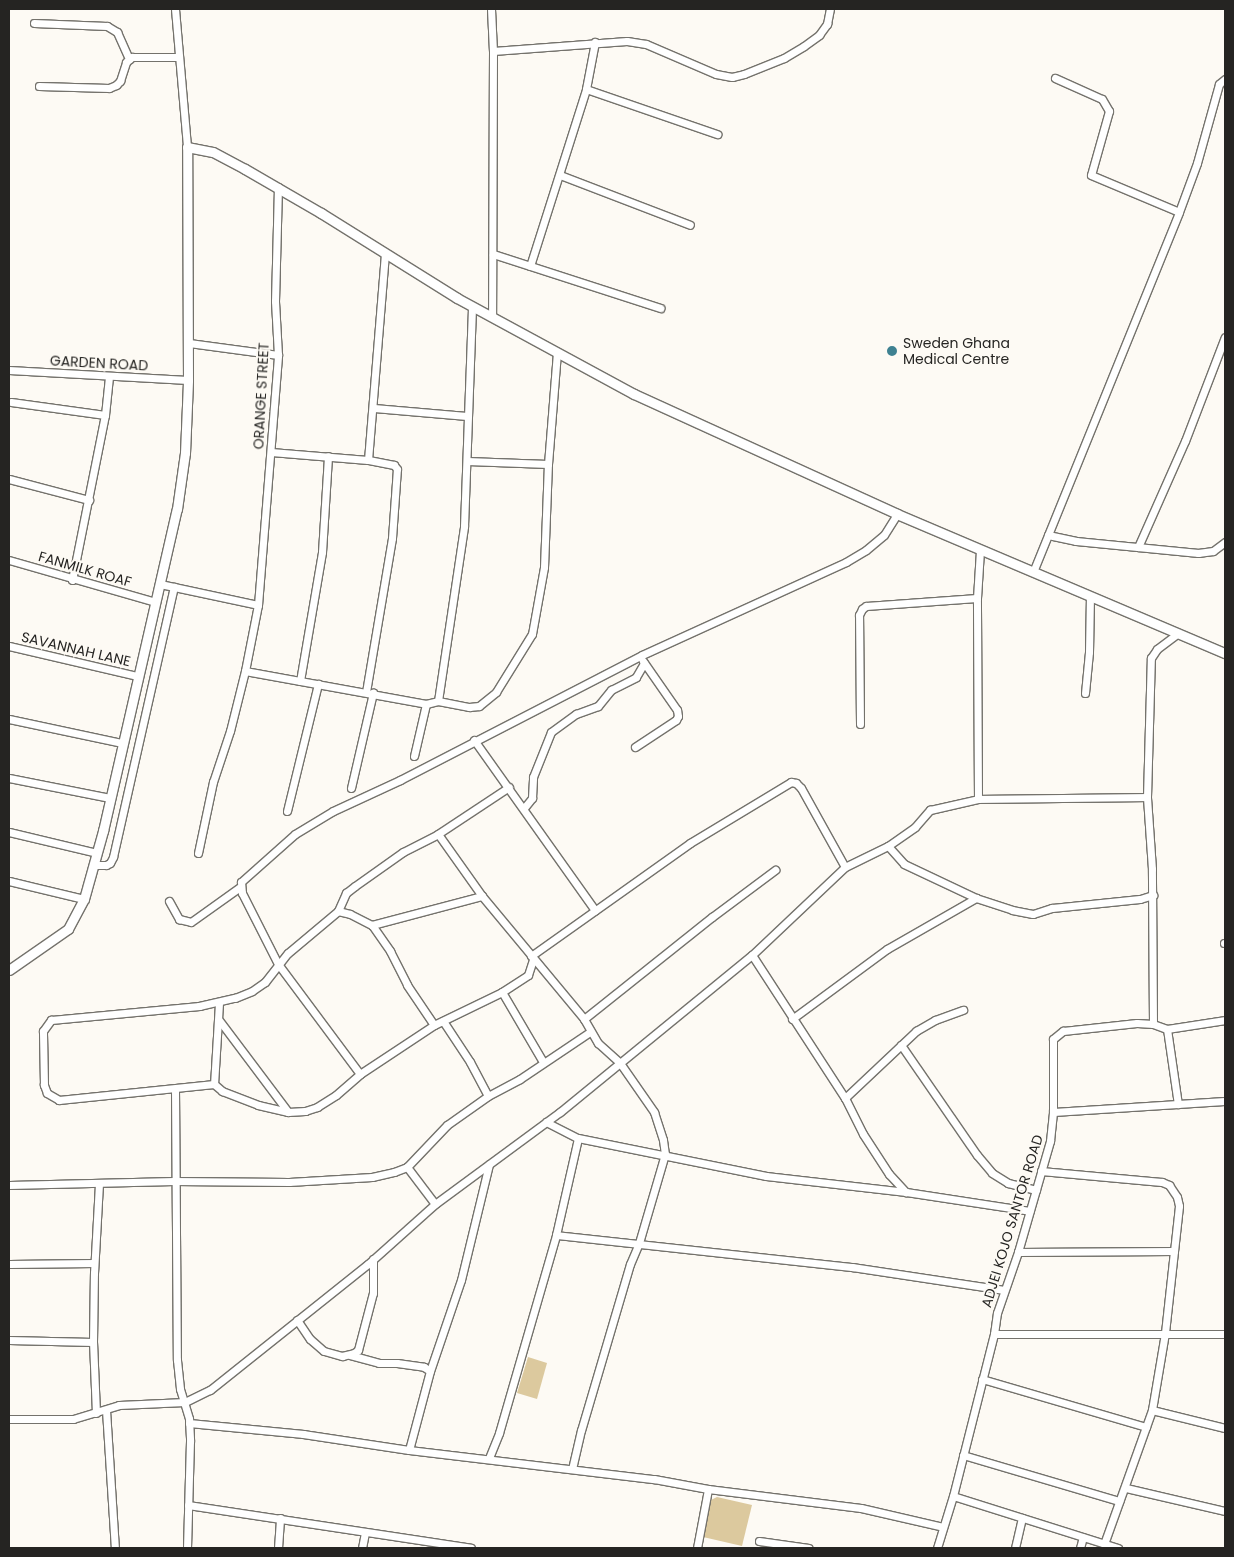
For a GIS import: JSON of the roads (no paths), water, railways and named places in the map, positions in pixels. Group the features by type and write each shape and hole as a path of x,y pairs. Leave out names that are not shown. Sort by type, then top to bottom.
{"street":[{"path":"9,970 68,929 84,898 110,798 182,483 189,343 187,147 175,9"},
{"path":"491,9 493,51 492,317"},
{"path":"493,51 627,41 646,44 716,74 732,77 784,58 804,46 819,35 827,24 830,9"},
{"path":"34,23 107,26 117,32 129,59 120,81 113,86 38,86"},
{"path":"530,266 586,89 595,42"},
{"path":"129,59 178,57"},
{"path":"1055,78 1102,99 1109,111 1091,175 1179,212"},
{"path":"1033,572 1179,212 1197,163 1219,84 1225,79"},
{"path":"586,89 717,134"},
{"path":"187,147 213,152 278,187 472,306 634,394 897,514 1225,653"},
{"path":"560,175 690,225"},
{"name":"ORANGE STREET","path":"198,853 213,782 230,731 245,671 258,606 278,355 275,301 278,187"},
{"path":"368,460 374,408 385,254"},
{"path":"493,254 660,308"},
{"path":"438,701 464,526 472,306"},
{"path":"1138,547 1185,440 1225,338"},
{"path":"189,343 278,355"},
{"path":"245,671 370,692 426,704 438,701 469,707 479,706 496,692 532,634 544,567 548,464 557,352"},
{"name":"GARDEN ROAD","path":"9,370 188,380"},
{"path":"72,580 105,415 109,377"},
{"path":"12,402 105,415"},
{"path":"374,408 467,416"},
{"path":"271,452 368,460 394,465 397,469 392,538 370,692 351,788"},
{"path":"300,681 322,552 328,456"},
{"path":"467,461 548,464"},
{"path":"9,479 89,500"},
{"path":"169,901 180,919 191,922 240,887 241,882 295,834 474,740 846,562 866,550 884,535 897,514"},
{"path":"1048,535 1076,541 1198,553 1214,551 1225,542"},
{"path":"978,800 976,598 980,550"},
{"name":"FANMILK ROAF","path":"9,560 72,580 155,602"},
{"path":"160,584 258,606"},
{"path":"94,865 106,865 113,857 174,587"},
{"path":"1085,693 1089,652 1090,596"},
{"path":"860,724 859,615 862,608 866,606 976,598"},
{"path":"1177,634 1156,649 1151,658 1147,797 1153,895 1154,1024 1167,1029 1225,1020"},
{"name":"SAVANNAH LANE","path":"9,646 138,676"},
{"path":"635,747 676,720 678,716 677,710 643,659"},
{"path":"524,808 532,798 533,777 551,732 576,714 598,706 612,690 636,677 643,659"},
{"path":"287,811 318,684"},
{"path":"414,756 426,704"},
{"path":"9,719 122,743"},
{"path":"474,740 595,910"},
{"path":"9,778 110,798"},
{"path":"509,787 438,834 403,852 346,893 338,911 288,953 265,982 252,991 219,1003 51,1020 46,1024 43,1031 44,1085 47,1093 59,1100 214,1084 222,1091 258,1105 288,1112 305,1111 317,1106 360,1074 434,1026 502,992 528,974 532,958 595,910 690,842 791,782 796,783 801,788 846,866"},
{"path":"9,1419 74,1419 119,1406 185,1402 210,1390 373,1259 436,1204 546,1122 752,955 846,866 888,846 914,827 930,810 978,800 1147,797"},
{"path":"9,832 97,853"},
{"path":"438,834 482,896 584,1019 590,1032 620,1063 654,1112 663,1140 665,1154 581,1430 572,1469"},
{"path":"888,846 904,864 976,898 1012,910 1033,914 1052,908 1140,899 1153,895"},
{"path":"584,1019 712,917 775,870"},
{"path":"9,881 84,898"},
{"path":"240,887 278,964 360,1074"},
{"path":"372,925 482,896"},
{"path":"792,1019 887,949 976,898"},
{"path":"338,911 350,914 372,925 390,951 407,985 434,1026"},
{"path":"752,955 845,1098 862,1134 889,1174 906,1192"},
{"path":"502,992 543,1062"},
{"path":"214,1084 219,1003"},
{"path":"845,1098 916,1031 935,1020 963,1010"},
{"path":"219,1020 288,1112"},
{"path":"443,1021 470,1062 488,1096"},
{"name":"ADJEI KOJO SANTOR ROAD","path":"937,1548 953,1496 1004,1290 1018,1252 1050,1141 1053,1112 1053,1039 1063,1031 1138,1023 1154,1024"},
{"path":"1167,1029 1178,1104"},
{"path":"9,1185 174,1181 228,1183 372,1177 407,1167 448,1125 488,1096 520,1079 590,1032"},
{"path":"901,1045 977,1155 992,1173 1008,1183 1036,1190"},
{"path":"175,1089 174,1181 177,1360 180,1389 185,1402 189,1423 187,1548"},
{"path":"1053,1112 1225,1101"},
{"path":"546,1122 578,1138 632,1150 665,1154 766,1176 906,1192 1030,1211"},
{"path":"489,1458 499,1433 556,1235 578,1138"},
{"path":"409,1450 430,1371 461,1280 489,1164"},
{"path":"407,1167 436,1204"},
{"path":"1041,1171 1162,1182 1169,1186 1177,1197 1178,1206 1165,1333 1152,1410 1126,1488 1119,1501 1104,1544"},
{"path":"96,1413 93,1342 94,1263 99,1184"},
{"path":"556,1235 852,1267 1004,1290"},
{"path":"1018,1252 1174,1251"},
{"path":"297,1320 310,1339 324,1352 342,1356 350,1355 358,1350 373,1293 373,1259"},
{"path":"9,1264 94,1263"},
{"path":"994,1334 1225,1334"},
{"path":"9,1340 93,1342"},
{"path":"350,1355 364,1360 415,1366 430,1371"},
{"path":"982,1380 1146,1427"},
{"path":"106,1410 115,1548"},
{"path":"1152,1410 1225,1428"},
{"path":"189,1423 303,1434 409,1450 489,1458 708,1489 861,1508 943,1527"},
{"path":"963,1455 1119,1501"},
{"path":"1126,1488 1225,1512"},
{"path":"696,1548 708,1489"},
{"path":"953,1496 1118,1548"},
{"path":"188,1506 280,1518 365,1533 471,1548"},
{"path":"278,1548 280,1518"},
{"path":"1014,1548 1022,1518"},
{"path":"362,1548 365,1533"},
{"path":"1080,1548 1083,1537"},
{"path":"759,1541 809,1548"}],"place":[{"name":"Sweden Ghana Medical Centre","path":"892,351"}]}
